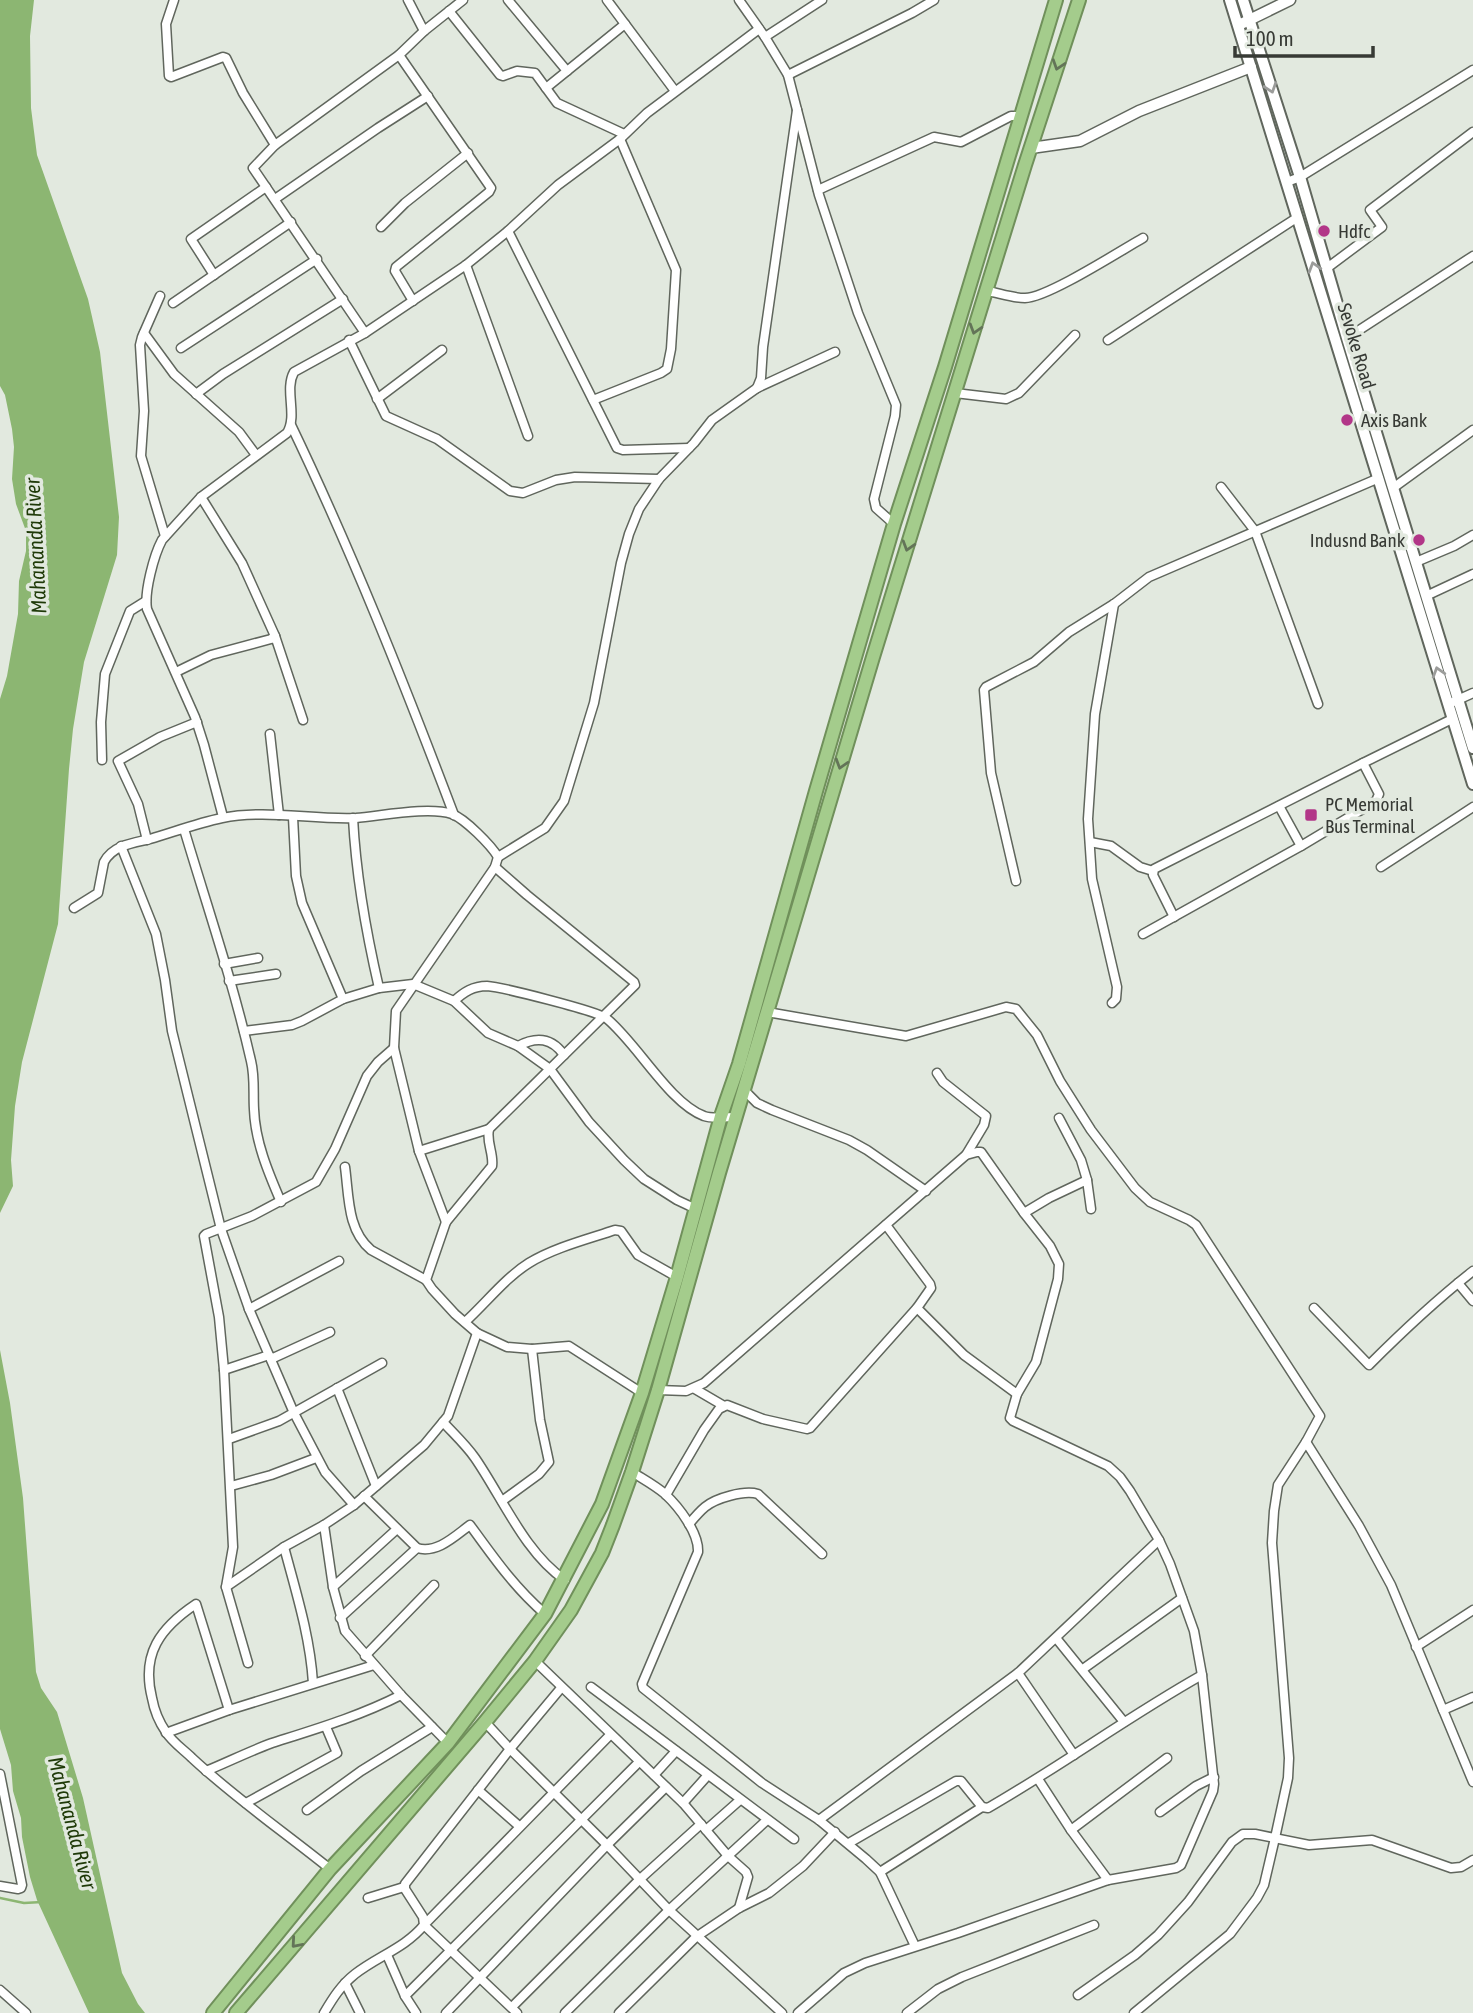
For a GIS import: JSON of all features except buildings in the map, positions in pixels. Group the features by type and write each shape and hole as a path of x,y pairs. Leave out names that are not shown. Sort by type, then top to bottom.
{"highway":[{"path":"213,2013 330,1868 448,1743 545,1614 565,1580 602,1504 642,1393 677,1278 721,1116 739,1064 894,524 945,367 1056,0"},
{"path":"236,2013 535,1661 571,1610 602,1553 658,1390 873,657 1079,0"}],"main road":[{"name":"Sevoke Road","path":"1230,0 1244,22 1300,177 1347,338 1379,478 1453,702 1473,748"},
{"name":"Sevoke Road","path":"1243,0 1251,67 1298,217 1368,425 1393,488 1416,562 1453,702 1452,719 1473,784"}],"street":[{"path":"174,0 166,24 169,76 173,77 226,58 243,93 275,145"},
{"path":"408,0 424,31"},
{"path":"365,333 253,168 275,145 399,55 463,0"},
{"path":"508,0 567,71"},
{"path":"607,0 675,91"},
{"path":"739,0 788,75 818,190 858,313 896,405 874,499 876,508 894,524"},
{"path":"765,37 822,0"},
{"path":"788,75 934,0"},
{"path":"1244,22 1290,0"},
{"path":"449,11 500,75 517,71 533,73 558,103 622,136 676,270 671,349 664,372 593,400"},
{"path":"546,88 625,24"},
{"path":"454,815 407,691 321,488 291,425 290,381 295,372 365,333 466,265 647,113 759,29"},
{"path":"399,55 490,184 491,190 396,267 395,271 413,301"},
{"path":"1031,148 1080,141 1134,113 1251,67"},
{"path":"1287,182 1300,177 1473,70"},
{"path":"275,199 428,96"},
{"path":"757,388 761,378 762,347 797,110"},
{"path":"818,190 934,137 961,142 1011,116 1021,116"},
{"path":"1327,268 1382,227 1370,210 1473,132"},
{"path":"381,227 405,203 468,153"},
{"path":"214,275 191,239 266,187"},
{"path":"1108,340 1298,217"},
{"path":"173,303 291,222"},
{"path":"508,231 618,449 689,448"},
{"path":"986,291 1023,298 1038,295 1143,238"},
{"path":"1347,338 1473,256"},
{"path":"181,348 317,259"},
{"path":"466,265 528,436"},
{"path":"160,296 141,345 144,406 141,450 146,476 165,536"},
{"path":"196,394 342,299"},
{"path":"144,333 171,371 239,432 256,455"},
{"path":"955,393 1006,399 1016,396 1075,335"},
{"path":"349,340 383,412 390,419 437,439 488,477 516,493 523,494 556,480 575,477 659,480"},
{"path":"377,399 442,350"},
{"path":"446,1222 419,1151 394,1048 396,1011 495,867 498,857 545,828 564,801 594,704 608,623 629,534 639,509 659,480 712,420 757,388 835,352"},
{"path":"223,817 197,722 149,616 146,601 158,547 165,536 201,497 287,433 291,425"},
{"path":"1393,488 1473,430"},
{"path":"1016,881 990,764 985,688 1034,662 1069,632 1114,604 1149,577 1379,478"},
{"path":"1221,487 1255,531 1318,704"},
{"path":"201,497 242,563 275,636 303,720"},
{"path":"1416,562 1473,535"},
{"path":"1426,596 1473,574"},
{"path":"102,760 100,722 106,674 130,611 146,601"},
{"path":"1112,1003 1116,999 1117,987 1092,879 1088,818 1095,714 1114,604"},
{"path":"176,672 211,655 275,636"},
{"path":"1453,702 1473,693"},
{"path":"1090,842 1111,846 1140,867 1153,871 1452,719"},
{"path":"147,840 138,804 118,761 160,737 197,722"},
{"path":"270,734 279,815"},
{"path":"1143,934 1301,846 1378,799 1379,794 1363,764"},
{"path":"1279,806 1301,846"},
{"path":"1381,867 1473,807"},
{"path":"74,908 99,893 106,857 121,846 223,817 279,815 353,818 436,811 454,815 491,846 498,857"},
{"path":"293,817 296,876 302,903 343,999"},
{"path":"353,818 361,897 379,988"},
{"path":"184,829 244,1031 254,1073 253,1110 256,1130 262,1154 281,1202"},
{"path":"121,846 156,934 172,1031 221,1229 249,1308 294,1413 325,1472 354,1505"},
{"path":"419,1151 489,1129 634,987 634,982 495,867"},
{"path":"1153,871 1174,917"},
{"path":"224,964 258,958"},
{"path":"229,981 276,974"},
{"path":"244,1031 292,1025 343,999 379,988 413,984 454,1001 488,1032 518,1046 550,1069 597,1131 624,1160 644,1179 696,1209"},
{"path":"454,1001 472,989 489,986 604,1017 684,1105 706,1117 736,1117"},
{"path":"767,1012 906,1036 1006,1007 1016,1009 1037,1035 1060,1081 1091,1130 1135,1188 1150,1202 1193,1222 1320,1416 1279,1485 1274,1511 1272,1543 1289,1778 1264,1885 1230,1934 1134,2013"},
{"path":"518,1046 531,1039 541,1040 557,1046 564,1055"},
{"path":"248,1663 226,1587 233,1547 229,1439 219,1318 204,1236 312,1186 335,1149 367,1076 394,1048"},
{"path":"658,1390 686,1391 704,1383 966,1155 984,1125 986,1116 943,1082 937,1073"},
{"path":"744,1090 757,1103 849,1140 926,1191"},
{"path":"1059,1118 1081,1160 1091,1209"},
{"path":"426,1280 446,1222 492,1166 487,1136 489,1129"},
{"path":"798,2013 853,1968 1108,1880 1176,1868 1181,1865 1213,1791 1214,1776 1194,1631 1159,1540 1130,1491 1108,1466 1011,1420 1009,1415 1017,1394 1036,1362 1058,1279 1059,1264 1050,1245 981,1152 966,1155"},
{"path":"345,1167 353,1226 364,1245 426,1280 432,1290 477,1333 507,1348 569,1346 642,1393"},
{"path":"1024,1213 1087,1180"},
{"path":"695,1389 724,1406 763,1419 807,1429 815,1425 917,1308 931,1288 886,1225"},
{"path":"465,1322 530,1262 615,1230 621,1231 638,1255 677,1278"},
{"path":"249,1308 339,1261"},
{"path":"1314,1308 1369,1365 1473,1271"},
{"path":"1458,1283 1473,1301"},
{"path":"917,1308 964,1355 1017,1394"},
{"path":"224,1370 270,1357 330,1332"},
{"path":"226,1587 284,1547 354,1505 424,1445 448,1416 477,1333"},
{"path":"502,1502 539,1474 549,1462 540,1420 533,1349"},
{"path":"229,1439 279,1422 382,1363"},
{"path":"337,1388 376,1486"},
{"path":"666,1495 704,1430 724,1406"},
{"path":"443,1422 474,1456 541,1558 565,1580"},
{"path":"1306,1442 1375,1553 1391,1585 1473,1782"},
{"path":"231,1486 316,1458"},
{"path":"632,1472 666,1495 697,1537 698,1552 642,1686 762,1783 835,1832 880,1872 915,1946"},
{"path":"689,1524 711,1503 752,1492 758,1494 822,1554"},
{"path":"364,1496 417,1548 426,1551 438,1547 470,1525 505,1574 545,1614"},
{"path":"324,1525 333,1587 345,1631 365,1656 448,1743"},
{"path":"333,1587 397,1529"},
{"path":"819,1820 1018,1673 1159,1540"},
{"path":"284,1547 305,1623 313,1683"},
{"path":"340,1618 417,1548"},
{"path":"365,1656 434,1585"},
{"path":"1083,1669 1182,1598"},
{"path":"229,1710 195,1604 166,1629 153,1649 147,1679 154,1708 166,1733 206,1771 330,1868"},
{"path":"1416,1647 1473,1611"},
{"path":"1056,1638 1124,1722"},
{"path":"535,1661 683,1803 728,1856 746,1872 748,1877 738,1908"},
{"path":"166,1733 229,1710 374,1665"},
{"path":"1018,1673 1074,1755"},
{"path":"849,1843 956,1780 961,1781 982,1807 988,1808 1202,1675"},
{"path":"591,1687 794,1839"},
{"path":"368,1898 404,1887 510,1749 561,1688"},
{"path":"206,1771 269,1745 377,1708 401,1695"},
{"path":"1443,1710 1473,1697"},
{"path":"485,1722 668,1910 782,2013"},
{"path":"246,1803 337,1754 326,1727"},
{"path":"307,1811 361,1771 432,1727"},
{"path":"324,2013 337,1991 356,1973 415,1937 519,1826 610,1735"},
{"path":"654,1775 676,1751"},
{"path":"1071,1830 1167,1758"},
{"path":"405,1996 639,1762"},
{"path":"0,1774 22,1887 18,1889 0,1886"},
{"path":"683,1803 708,1775"},
{"path":"1160,1812 1214,1776"},
{"path":"1038,1779 1108,1880"},
{"path":"446,2013 666,1787"},
{"path":"478,1790 519,1826"},
{"path":"404,1887 424,1917 424,1925 514,2010 639,1880 740,1800"},
{"path":"880,1872 982,1807"},
{"path":"565,2013 668,1910 767,1820"},
{"path":"619,2013 696,1937 738,1908 769,1893 803,1866 835,1832"},
{"path":"1078,1995 1135,1955 1158,1935 1188,1902 1235,1839 1247,1833 1309,1845 1372,1840 1451,1868 1461,1867 1473,1860"},
{"path":"906,2013 939,1989 962,1977 1094,1925"},
{"path":"387,1955 405,1996 416,2013"},
{"path":"345,1983 360,2013"},
{"path":"0,1990 26,2013"}],"water":[{"name":"Mahananda River","path":"0,0 34,0 30,36 31,108 37,155 88,299 100,352 119,517 117,555 84,662 69,769 58,924 22,1062 11,1160 13,1186 0,1213 0,699 18,614 19,581 26,551 26,531 16,504 12,479 12,429 5,395 0,386"},
{"name":"Mahananda River","path":"0,1350 23,1498 36,1672 41,1688 57,1712 83,1798 122,1973 145,2013 89,2013 37,1900 30,1877 21,1818 13,1791 11,1765 0,1729"}],"waterway":[{"path":"0,1898 24,1903 42,1902"}],"place":[{"name":"Hdfc","path":"1324,231"},
{"name":"Axis Bank","path":"1347,420"},
{"name":"Indusnd Bank","path":"1419,540"},
{"name":"PC Memorial Bus Terminal","path":"1311,815"}]}
